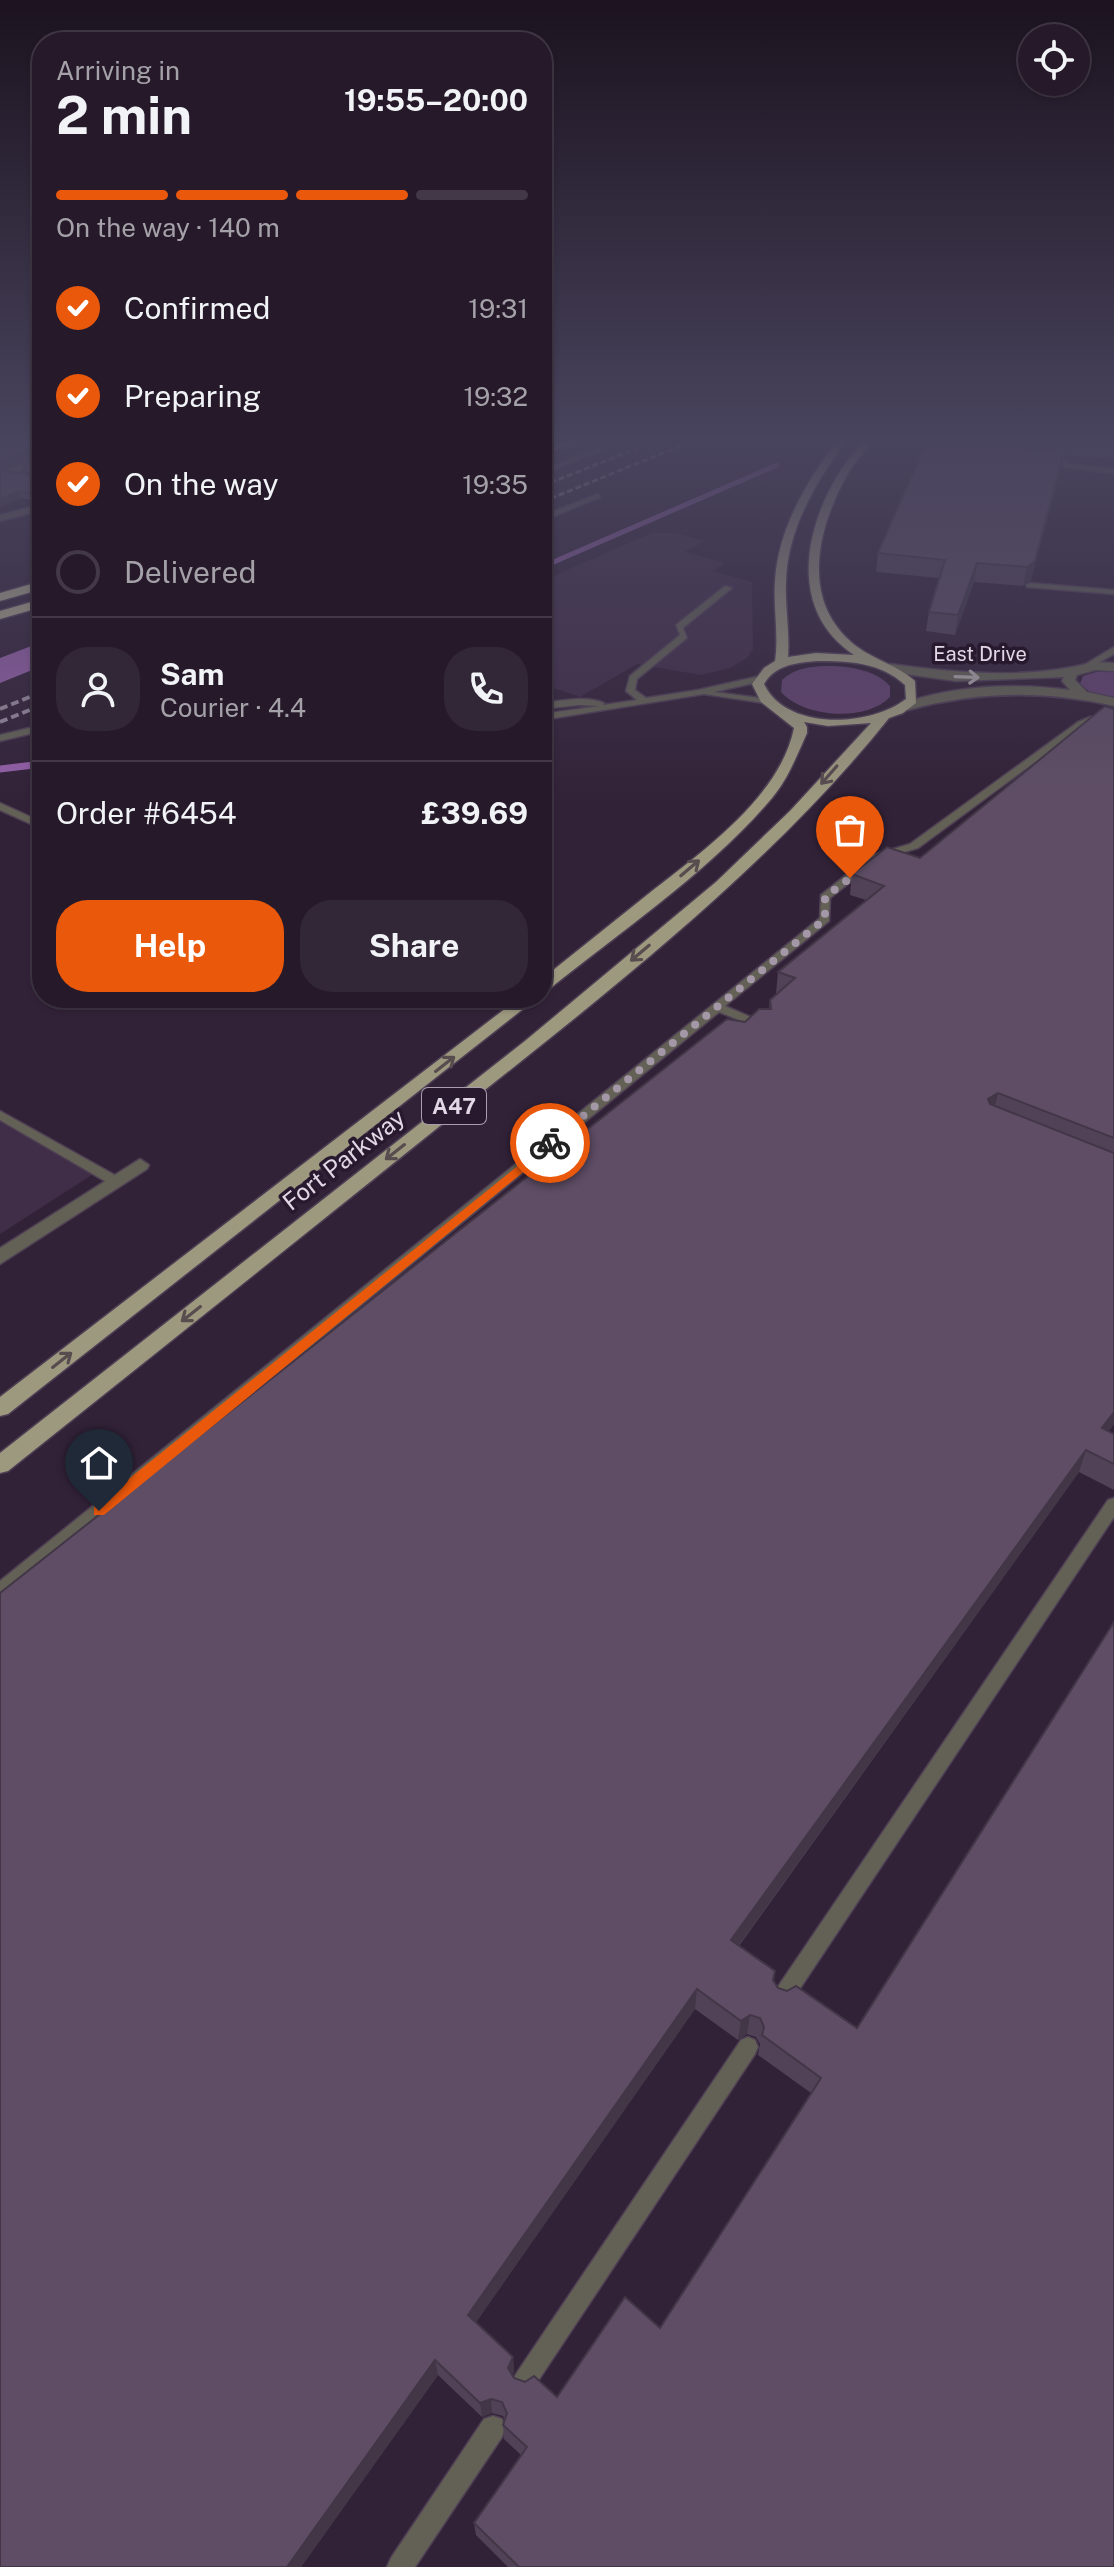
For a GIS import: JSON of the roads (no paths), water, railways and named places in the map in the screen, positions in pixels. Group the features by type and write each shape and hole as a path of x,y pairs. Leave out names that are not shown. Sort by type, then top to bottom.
{"highway":[{"path":"0,597 32,588"},
{"path":"0,615 32,606"}],"main road":[{"path":"781,663 785,638 780,601 782,562"},
{"path":"812,562 811,571 822,619 836,636 875,663"},
{"path":"767,702 758,690 760,679 781,663 816,657 875,663 890,668 911,684 914,695 908,706"},
{"name":"Fort Parkway","path":"767,702 787,713 834,722 883,718 908,706"},
{"path":"552,979 721,843 768,794 782,773 800,733 801,727 787,713"},
{"name":"Fort Parkway","path":"0,1465 531,1045 697,905 795,814 883,718"},
{"name":"Fort Parkway","path":"0,1408 516,1008"}],"street":[{"name":"East Drive","path":"890,668 928,675 985,678 1114,667"},
{"path":"1078,670 1068,677 1070,686 1083,695"},
{"name":"East Drive","path":"908,706 943,697 1016,690 1051,690 1114,702"},
{"path":"0,1257 140,1165"}],"lane":[{"path":"1030,585 1114,592"},
{"path":"643,700 630,691 633,678 684,636 679,627 728,588"},
{"path":"1078,670 1114,650"},
{"path":"552,715 698,693 760,679"},
{"path":"698,693 767,702"},
{"path":"552,705 579,702 612,704"},
{"path":"0,1591 825,919 825,897 874,858 914,846 1081,724 1114,717"},
{"path":"0,738 32,730"},
{"path":"0,806 32,821"},
{"path":"718,1007 763,1026"},
{"path":"0,1115 115,1181"},
{"path":"782,1998 1108,1525 1114,1504"},
{"path":"524,2382 748,2047"},
{"path":"400,2567 493,2428"}],"waterway":[{"path":"0,769 32,765"}],"railway":[{"path":"0,709 32,696"},
{"path":"0,722 32,709"}]}
